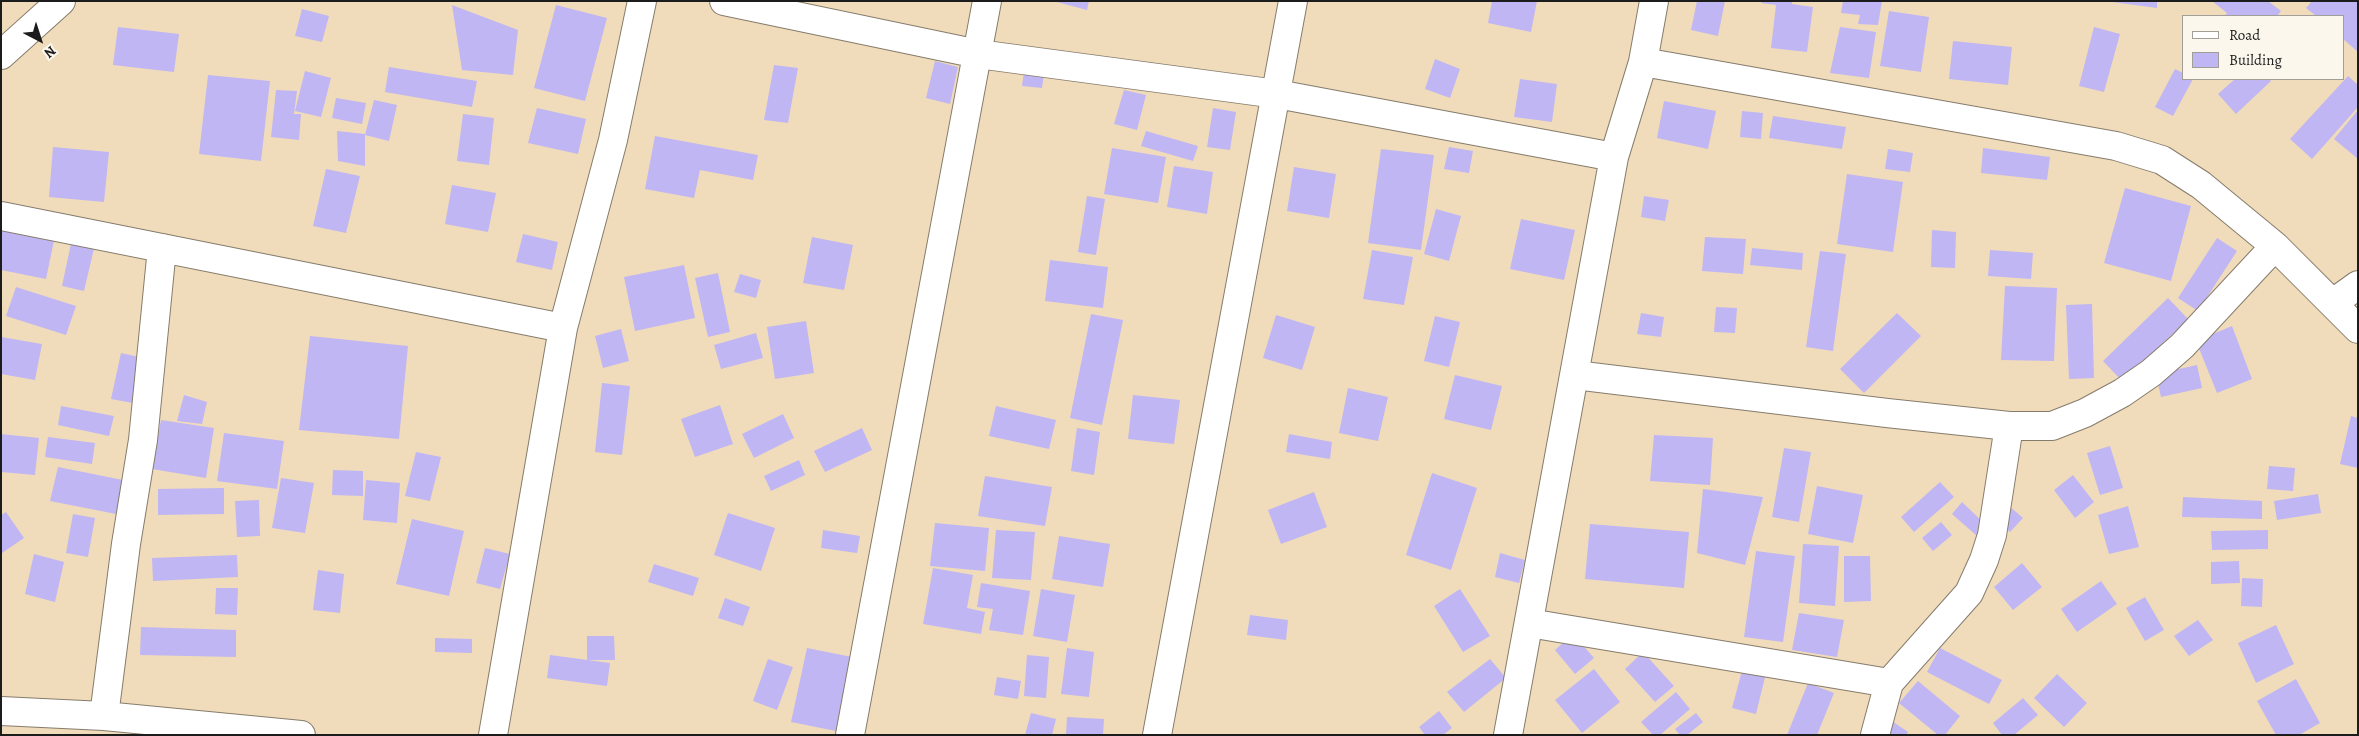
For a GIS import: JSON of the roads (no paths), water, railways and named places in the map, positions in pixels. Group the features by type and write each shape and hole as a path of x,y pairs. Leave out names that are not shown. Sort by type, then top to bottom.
{"street":[{"path":"1,55 61,1"},
{"path":"493,735 563,328 613,140 642,1"},
{"path":"724,1 978,54 1277,94 1614,157"},
{"path":"850,735 987,1"},
{"path":"1157,735 1293,1"},
{"path":"1508,735 1614,157 1643,62 1654,1"},
{"path":"1643,62 2116,146 2162,160 2201,186 2275,246 2358,329"},
{"path":"1,216 563,328"},
{"path":"1574,376 2009,426 2052,426 2086,413 2122,393 2151,373 2182,346 2275,246"},
{"path":"104,716 126,544 143,440 162,248"},
{"path":"2333,304 2358,285"},
{"path":"1875,735 1889,683 1969,593 1984,560 1992,536 2009,426"},
{"path":"1529,623 1889,683"},
{"path":"1,711 72,725 104,716 301,735"}]}
